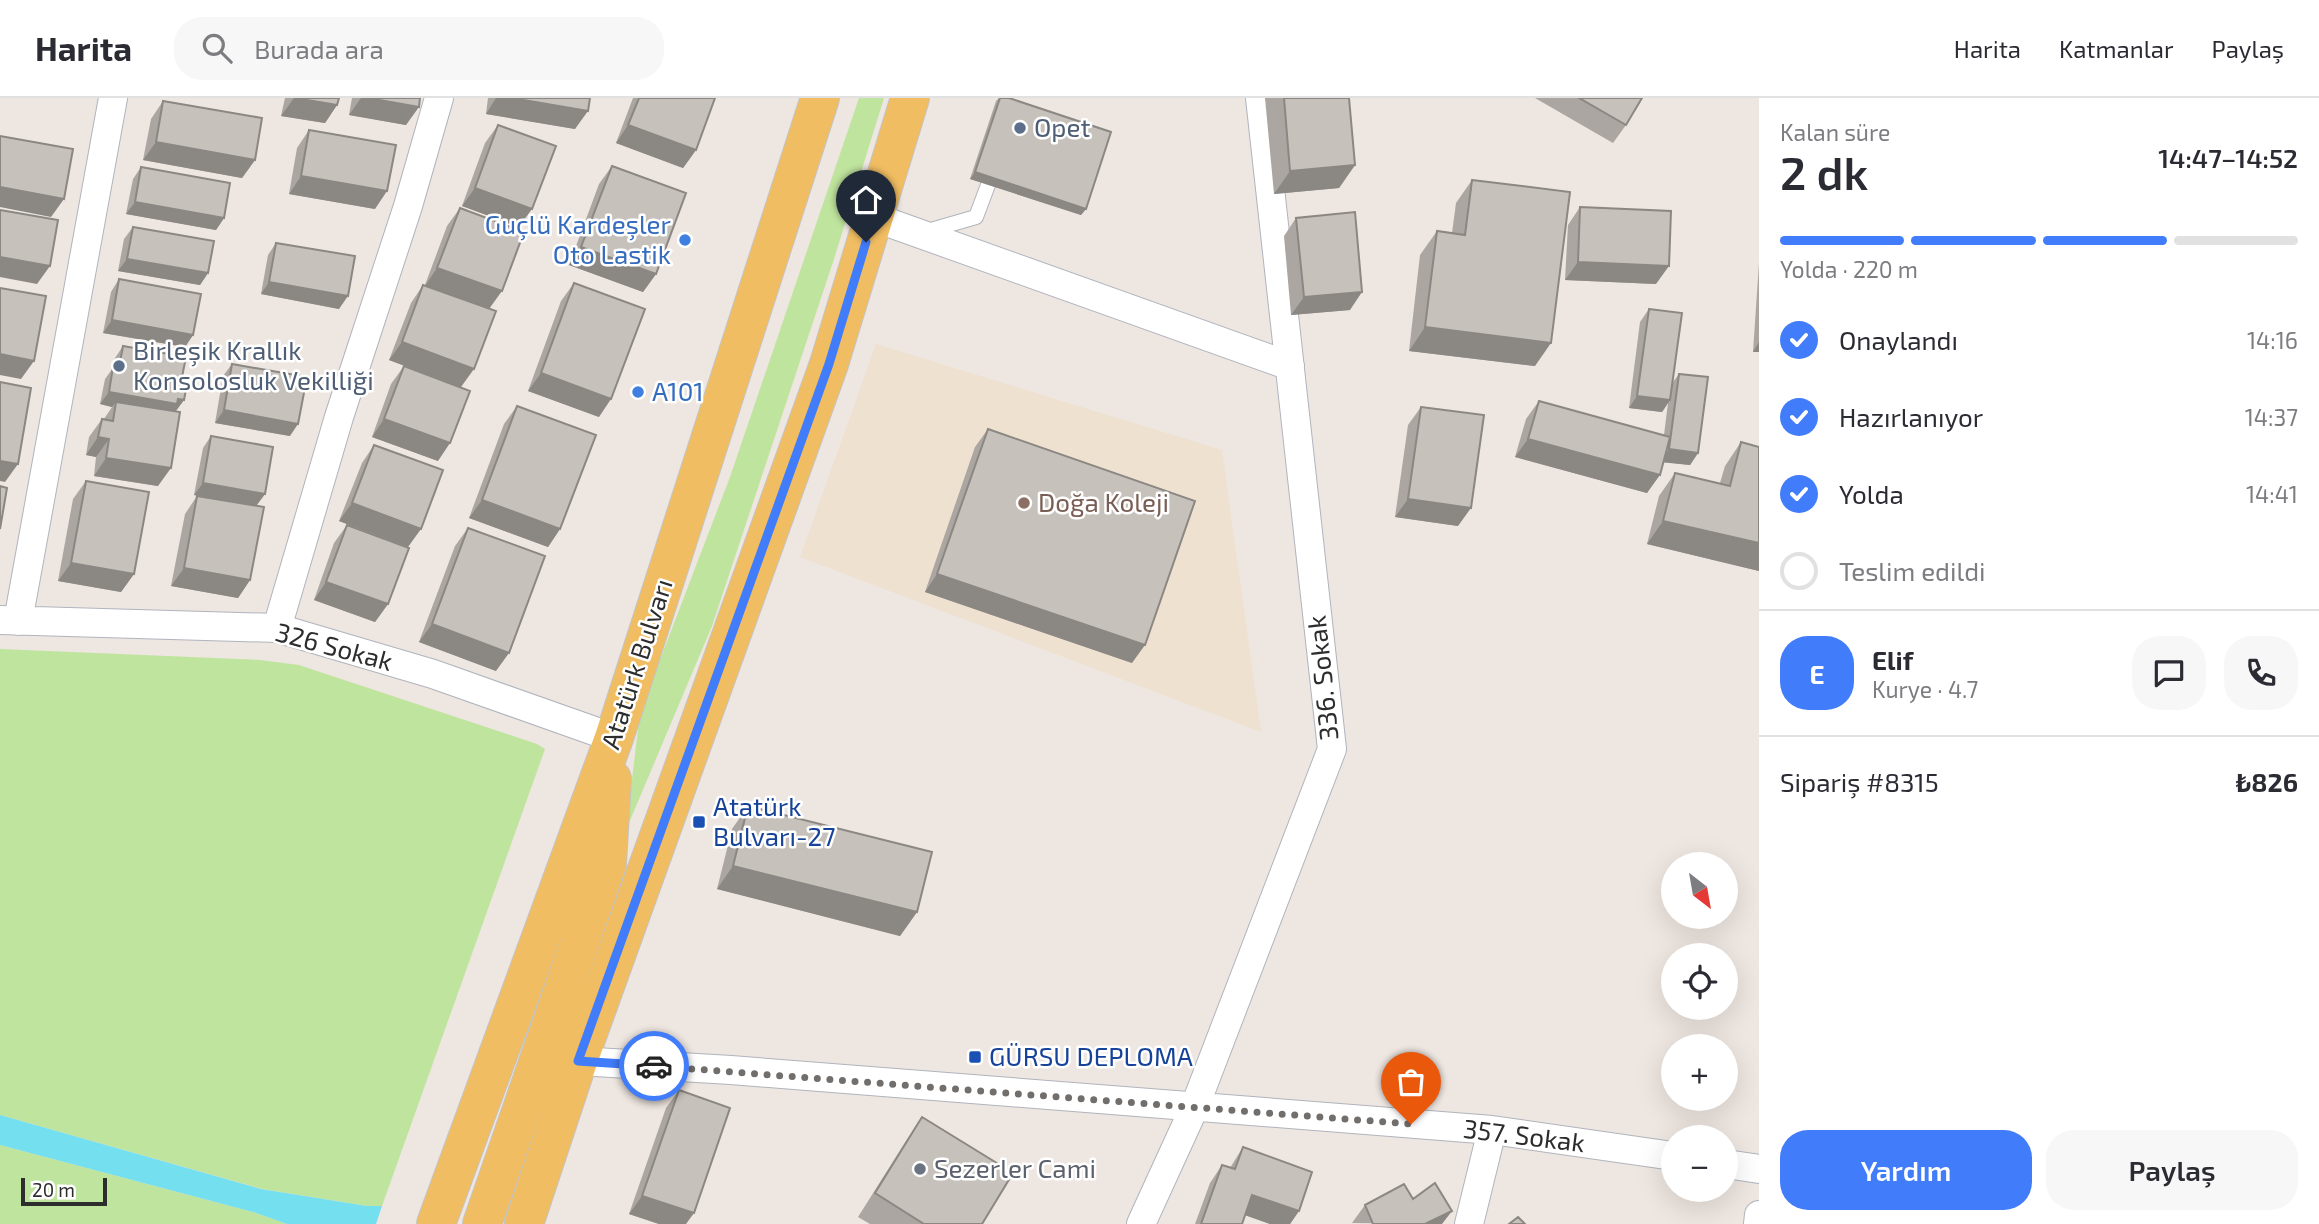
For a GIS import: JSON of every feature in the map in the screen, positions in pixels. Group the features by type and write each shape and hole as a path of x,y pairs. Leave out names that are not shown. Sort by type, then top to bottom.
{"main road":[{"name":"Atatürk Bulvarı","path":"436,1224 614,738 820,98"},
{"path":"524,1224 578,1061 829,364 910,98"},
{"path":"482,1224 607,864 614,738"}],"street":[{"path":"9,620 113,98"},
{"path":"276,628 339,417 408,206 439,98"},
{"name":"336. Sokak","path":"1141,1224 1195,1107 1332,749 1260,98"},
{"path":"873,217 1290,366"},
{"name":"326 Sokak","path":"9,620 276,628 433,674 614,738"},
{"name":"357. Sokak","path":"578,1061 731,1070 1492,1130 1661,1154"},
{"path":"1469,1224 1492,1130"},
{"path":"1738,1165 1759,1168"},
{"path":"1758,1224 1759,1215"}],"lane":[{"path":"920,234 976,217 998,158"}],"shaded area":[{"name":"Doğa Koleji","path":"876,344 1222,450 1261,732 800,557"}],"green space":[{"path":"859,98 884,98 834,259 712,626 626,830 640,712 730,477"},
{"path":"0,649 260,660 299,665 537,744 545,749 382,1206 367,1206 262,1189 0,1115"},
{"path":"0,1145 253,1212 287,1224 0,1224"}],"water":[{"path":"0,1115 261,1189 382,1206 376,1224 287,1224 253,1212 0,1145"}],"building":[{"path":"295,98 339,98 337,105"},
{"path":"368,98 420,98 419,107"},
{"path":"512,98 590,98 588,111"},
{"path":"639,98 715,98 696,150 628,125"},
{"path":"1000,98 1009,98 1111,132 1086,209 975,172"},
{"path":"1284,98 1349,98 1355,165 1290,171"},
{"path":"1579,98 1642,98 1626,125"},
{"path":"163,101 262,118 255,160 156,142"},
{"path":"498,125 556,146 532,209 475,188"},
{"path":"309,130 396,145 387,191 301,176"},
{"path":"0,136 73,149 64,199 0,187"},
{"path":"612,166 686,193 656,274 581,247"},
{"path":"141,167 230,183 224,218 135,202"},
{"path":"1472,180 1570,192 1551,343 1425,327 1437,231 1465,235"},
{"path":"1580,207 1671,211 1669,266 1578,262"},
{"path":"460,208 524,232 502,291 437,268"},
{"path":"0,210 58,220 50,266 0,257"},
{"path":"1355,212 1362,292 1304,297 1296,218"},
{"path":"133,227 214,241 208,273 127,259"},
{"path":"276,243 355,256 348,296 269,282"},
{"path":"119,279 201,294 193,335 112,320"},
{"path":"574,283 645,309 611,399 541,373"},
{"path":"423,285 496,311 474,369 402,342"},
{"path":"0,288 46,296 34,361 0,354"},
{"path":"1649,309 1682,313 1670,400 1637,396"},
{"path":"123,346 186,357 182,377 188,379 184,400 178,399 177,404 109,392 113,367 119,368"},
{"path":"232,364 307,377 298,424 224,410"},
{"path":"404,366 470,391 450,443 384,419"},
{"path":"1679,374 1708,377 1698,453 1669,449"},
{"path":"0,382 31,388 18,464 0,461"},
{"path":"1539,401 1670,437 1660,475 1528,439"},
{"path":"116,402 180,412 171,468 106,458 109,439 98,437 102,419 113,421"},
{"path":"517,406 596,435 560,529 482,500"},
{"path":"1421,407 1484,415 1471,508 1408,499"},
{"path":"988,429 1195,501 1145,645 937,574"},
{"path":"211,436 273,447 265,494 203,483"},
{"path":"1741,442 1759,447 1759,543 1663,521 1675,473 1730,486"},
{"path":"374,445 443,470 421,529 352,503"},
{"path":"86,481 149,492 134,574 71,563"},
{"path":"0,486 7,488 0,529"},
{"path":"197,496 264,507 250,580 184,568"},
{"path":"347,525 409,548 388,604 326,582"},
{"path":"468,528 545,556 509,653 432,624"},
{"path":"748,806 932,852 917,912 733,866"},
{"path":"679,1090 730,1108 694,1213 642,1196"},
{"name":"Sezerler Cami","path":"922,1117 1013,1173 982,1224 924,1224 875,1193"},
{"path":"1243,1147 1312,1172 1299,1211 1252,1195 1242,1224 1201,1224 1222,1165 1235,1169"},
{"path":"1435,1183 1452,1211 1425,1224 1373,1224 1365,1205 1404,1184 1413,1199"},
{"path":"1518,1217 1525,1224 1509,1224"}],"way so far":[{"path":"654,1066 1411,1124"}],"place":[{"name":"Opet","path":"1020,128"},
{"name":"Guçlü Kardeşler Oto Lastik","path":"685,240"},
{"name":"Birleşik Krallık Konsolosluk Vekilliği","path":"119,366"},
{"name":"A101","path":"638,392"},
{"name":"Doğa Koleji","path":"1024,503"},
{"name":"Atatürk Bulvarı-27","path":"699,822"},
{"name":"GÜRSU DEPLOMA","path":"975,1057"},
{"name":"Sezerler Cami","path":"920,1169"}],"route":[{"path":"654,1066 578,1061 829,364 866,242"}]}
